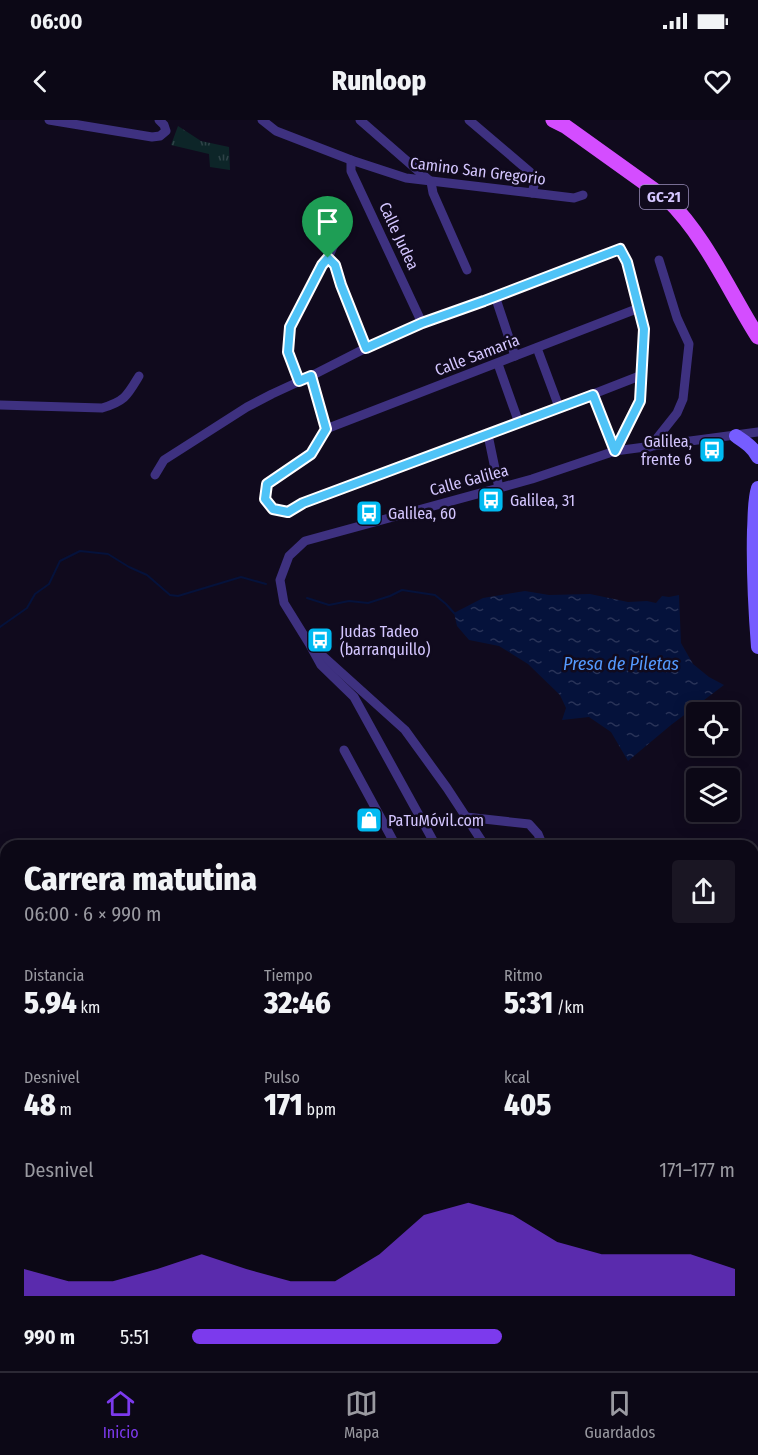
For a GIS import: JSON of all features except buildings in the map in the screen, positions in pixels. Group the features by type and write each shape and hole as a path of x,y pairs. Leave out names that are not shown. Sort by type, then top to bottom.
{"main road":[{"name":"GC-21","path":"559,122 667,199 680,211 735,296 758,337"},
{"name":"GC-21","path":"735,296 758,318"}],"street":[{"path":"49,120 152,137 160,136 166,131 159,120"},
{"name":"Camino San Gregorio","path":"262,120 276,131 391,175 431,182 574,198 583,195"},
{"path":"360,120 431,182 433,193 467,270"},
{"path":"469,120 530,172 535,182 532,193"},
{"path":"391,175 398,172 401,165 396,152"},
{"name":"Calle Judea","path":"351,160 351,171 422,323"},
{"path":"299,381 288,352 290,327 322,265 328,258 341,229"},
{"path":"155,475 164,460 247,407 366,348 422,323 620,249 627,262 644,329 640,401 615,451"},
{"path":"328,258 335,265 366,348"},
{"path":"650,447 677,413 683,399 689,344 677,318 659,260"},
{"path":"495,296 515,356"},
{"name":"Calle Samaria","path":"326,429 639,309"},
{"path":"537,348 558,408"},
{"path":"498,363 519,423"},
{"path":"311,376 326,429 311,454 267,484 265,499 273,509 288,512 303,503 642,375"},
{"path":"0,405 102,408 116,404 128,395 139,376"},
{"path":"593,395 615,451"},
{"name":"Calle Galilea","path":"431,840 354,697 321,665 284,603 280,580 289,556 305,541 532,479 615,451 758,432"},
{"path":"488,435 499,488"},
{"path":"736,436 746,442 758,457"},
{"path":"758,488 753,552 758,647"},
{"path":"310,645 405,729 481,840"},
{"path":"344,750 393,840"},
{"path":"466,817 528,824 540,840"}],"green space":[{"path":"178,126 201,141 229,147 230,170 210,167 209,154 171,145"}],"water":[{"name":"Presa de Piletas","path":"525,591 549,595 590,594 628,602 656,603 662,596 679,595 681,643 693,664 724,685 701,702 686,702 686,714 628,761 611,732 589,717 562,720 566,708 560,695 528,664 499,646 469,640 457,626 454,613 483,598"}],"waterway":[{"path":"0,627 27,608 35,594 49,584 60,561 80,551 108,554 147,575 170,595 178,596 241,577 266,584"},
{"path":"307,598 329,605 349,601 368,603 402,590 435,595 454,613"}],"place":[{"name":"Galilea, frente 6","path":"712,450"},
{"name":"Galilea, 31","path":"491,500"},
{"name":"Galilea, 60","path":"369,513"},
{"name":"Judas Tadeo (barranquillo)","path":"320,640"},
{"name":"PaTuMóvil.com","path":"369,820"}],"route":[{"path":"620,249 627,262 644,329 640,401 615,451 593,395 303,503 288,512 273,509 265,499 267,484 311,454 326,429 311,376 299,381 288,352 290,327 322,265 328,258 335,265 366,348 422,323 620,249"}]}
